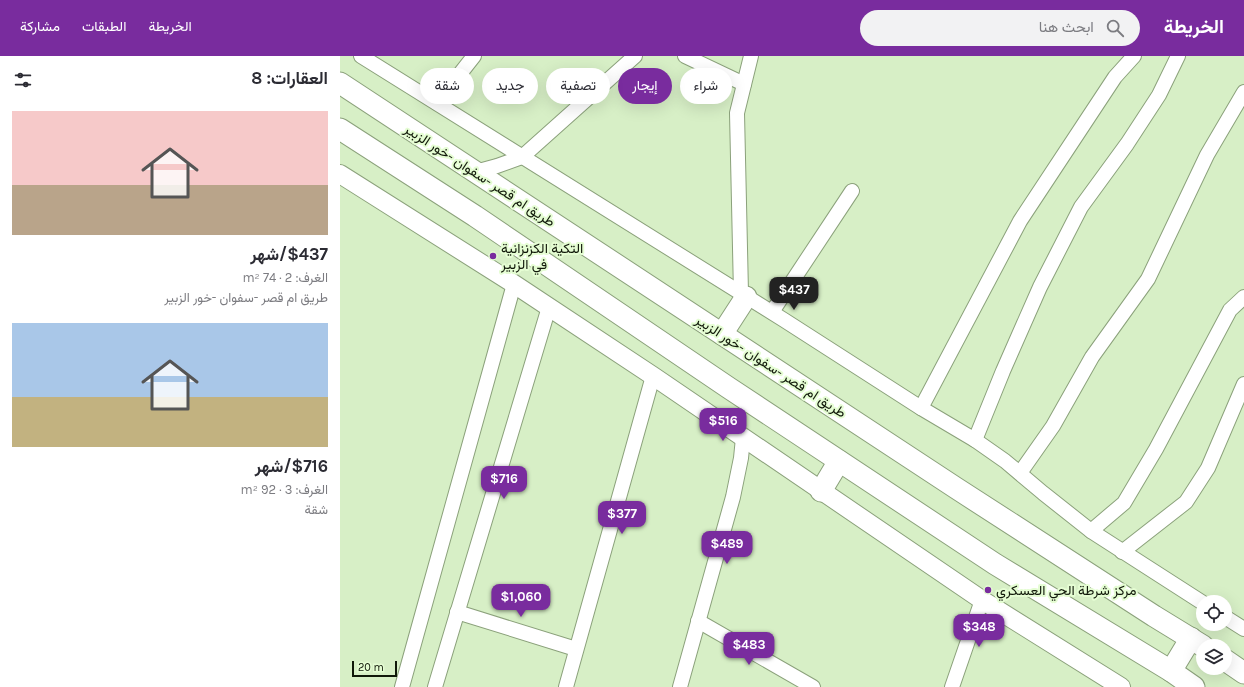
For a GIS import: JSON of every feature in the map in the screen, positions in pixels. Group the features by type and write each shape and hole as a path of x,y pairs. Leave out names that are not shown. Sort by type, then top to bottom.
{"highway":[{"name":"طريق ام قصر -سفوان -خور الزبير","path":"340,83 989,510 1196,641"},
{"path":"340,130 475,216 994,564 1171,671 1194,687"},
{"path":"722,334 743,295"},
{"path":"821,491 839,461"},
{"path":"1171,671 1196,643"},
{"path":"1232,665 1244,673"}],"main road":[{"path":"340,174 514,284 653,376 982,600 1121,687"}],"street":[{"path":"361,56 420,93"},
{"path":"465,68 474,56"},
{"path":"475,172 522,157 634,56"},
{"path":"685,56 744,84"},
{"path":"743,295 737,113 751,56"},
{"path":"921,408 1020,221 1115,77 1134,56"},
{"path":"975,440 1003,371 1040,287 1081,207 1127,144 1160,95 1178,56"},
{"path":"1020,473 1053,426 1092,358 1148,279 1207,155 1244,92"},
{"path":"437,104 772,312 921,408 975,440 1020,473 1091,531 1196,599"},
{"path":"772,312 852,191"},
{"path":"402,687 514,284"},
{"path":"1091,531 1124,504 1156,450 1230,310 1244,297"},
{"path":"435,687 549,307"},
{"path":"566,687 653,376"},
{"path":"1122,552 1186,502 1208,468 1244,384"},
{"path":"680,687 733,497 741,458 743,438"},
{"path":"952,687 982,600"},
{"path":"457,612 576,649"},
{"path":"698,621 813,687"},
{"path":"1232,621 1244,629"}],"place":[{"name":"التكية الكزنزانية في الزبير","path":"493,256"},
{"name":"مركز شرطة الحي العسكري","path":"988,590"}]}
